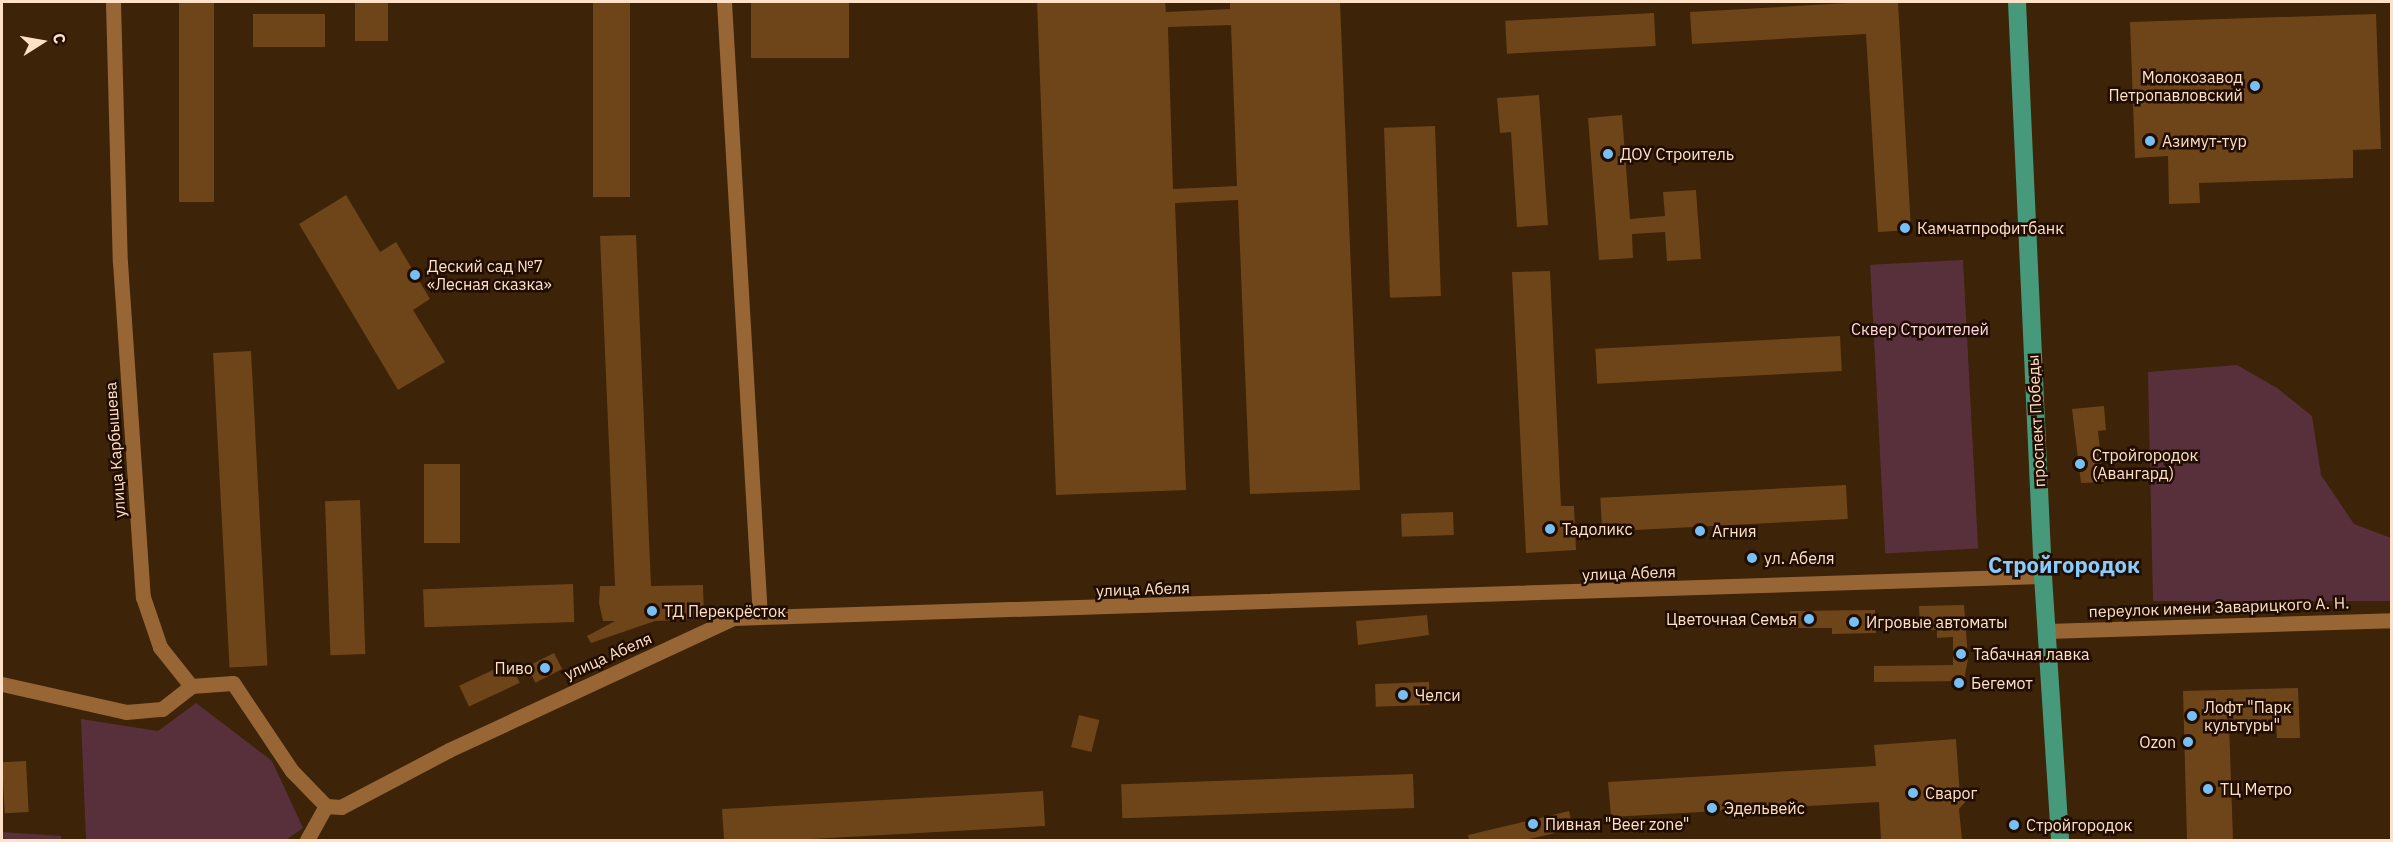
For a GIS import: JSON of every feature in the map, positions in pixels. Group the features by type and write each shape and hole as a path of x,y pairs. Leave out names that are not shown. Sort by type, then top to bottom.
{"main road":[{"name":"проспект Победы","path":"2018,2 2043,576 2060,840"}],"street":[{"name":"улица Карбышева","path":"113,2 120,262 143,597 160,647 191,686"},
{"path":"724,2 760,617"},
{"name":"улица Абеля","path":"326,806 341,807 449,750 733,618 2043,576"},
{"name":"переулок имени Заварицкого А. Н.","path":"2047,631 2391,620"},
{"path":"2,684 126,712 162,709 191,686 233,683 292,771 326,806 307,840"}],"green space":[{"name":"Сквер Строителей","path":"1963,260 1978,549 1885,553 1870,265"},
{"path":"2237,365 2277,388 2312,416 2321,475 2354,524 2391,538 2391,601 2153,601 2148,372"},
{"path":"196,703 272,761 303,828 286,840 86,840 81,719 158,731"},
{"path":"2,832 61,836 61,840 2,840"}],"building":[{"path":"179,2 214,2 214,202 179,202"},
{"path":"355,2 388,2 388,41 355,41"},
{"path":"593,2 630,2 630,197 593,197"},
{"path":"751,2 849,2 849,58 751,58"},
{"path":"1037,2 1165,2 1166,12 1230,9 1230,2 1340,2 1360,490 1250,494 1238,200 1175,203 1186,490 1056,495","holes":["1231,25 1237,186 1173,189 1168,27"]},
{"path":"1898,2 1911,230 1878,232 1866,34 1692,44 1690,12"},
{"path":"1654,13 1656,46 1507,54 1505,21"},
{"path":"253,14 325,14 325,47 253,47"},
{"name":"Молокозавод Петропавловский","path":"2376,14 2381,149 2353,150 2353,178 2199,183 2200,203 2169,204 2168,156 2135,158 2130,22"},
{"path":"1539,95 1548,225 1517,227 1511,132 1500,133 1497,98"},
{"name":"ДОУ Строитель","path":"1622,115 1630,219 1665,216 1663,192 1696,190 1701,259 1667,261 1665,232 1632,234 1633,258 1599,260 1588,118"},
{"path":"1435,126 1441,296 1390,298 1384,128"},
{"path":"346,195 380,252 396,242 430,299 413,310 445,362 398,390 299,224"},
{"path":"636,235 651,586 703,585 704,619 655,621 591,643 587,636 615,621 603,621 599,603 600,586 615,586 600,236"},
{"path":"1550,271 1561,506 1574,506 1576,550 1526,553 1512,272"},
{"path":"1840,336 1842,371 1597,384 1595,349"},
{"path":"251,351 267,666 230,668 213,353"},
{"path":"2104,406 2106,430 2098,431 2102,468 2106,467 2104,482 2081,483 2072,409"},
{"path":"424,464 460,464 460,543 424,543"},
{"path":"1846,485 1848,519 1602,532 1600,498"},
{"path":"360,500 365,654 330,655 325,501"},
{"path":"1453,512 1454,535 1402,537 1401,514"},
{"path":"573,584 574,622 424,627 423,589"},
{"path":"1964,605 1968,658 1964,681 1874,682 1874,666 1953,665 1953,637 1937,638 1937,630 1920,630 1919,606"},
{"path":"1875,610 1876,633 1832,634 1832,628 1790,628 1790,611"},
{"path":"1427,615 1429,635 1358,645 1356,621"},
{"name":"Пиво","path":"554,653 562,669 535,683 527,667"},
{"path":"510,662 520,683 469,707 459,686"},
{"name":"Челси","path":"1429,682 1430,705 1376,707 1375,684"},
{"name":"ТЦ Метро","path":"2298,688 2300,738 2277,738 2276,721 2229,722 2233,840 2187,840 2183,691"},
{"path":"1079,715 1099,720 1091,752 1071,747"},
{"path":"1956,739 1960,796 1966,801 1959,809 1962,840 1881,840 1879,802 1611,817 1608,782 1876,766 1874,745"},
{"path":"26,761 29,812 5,813 2,762"},
{"path":"1413,774 1414,808 1122,818 1121,784"},
{"path":"1043,791 1045,826 794,840 724,840 722,809"},
{"path":"1569,811 1573,829 1525,840 1469,840 1468,835"}],"place":[{"name":"Молокозавод Петропавловский","path":"2255,86"},
{"name":"Азимут-тур","path":"2150,141"},
{"name":"ДОУ Строитель","path":"1608,154"},
{"name":"Камчатпрофитбанк","path":"1905,228"},
{"name":"Деский сад №7 «Лесная сказка»","path":"415,275"},
{"name":"Стройгородок (Авангард)","path":"2080,464"},
{"name":"Тадоликс","path":"1550,529"},
{"name":"Агния","path":"1700,531"},
{"name":"ул. Абеля","path":"1752,558"},
{"name":"ТД Перекрёсток","path":"652,611"},
{"name":"Цветочная Семья","path":"1809,619"},
{"name":"Игровые автоматы","path":"1854,622"},
{"name":"Табачная лавка","path":"1961,654"},
{"name":"Пиво","path":"545,668"},
{"name":"Бегемот","path":"1959,683"},
{"name":"Челси","path":"1403,695"},
{"name":"Лофт \"Парк культуры\"","path":"2192,716"},
{"name":"Ozon","path":"2188,742"},
{"name":"ТЦ Метро","path":"2208,789"},
{"name":"Сварог","path":"1913,793"},
{"name":"Эдельвейс","path":"1712,808"},
{"name":"Пивная \"Beer zone\"","path":"1533,824"},
{"name":"Стройгородок","path":"2014,825"}],"district":[{"name":"Стройгородок","path":"2064,565"}]}
